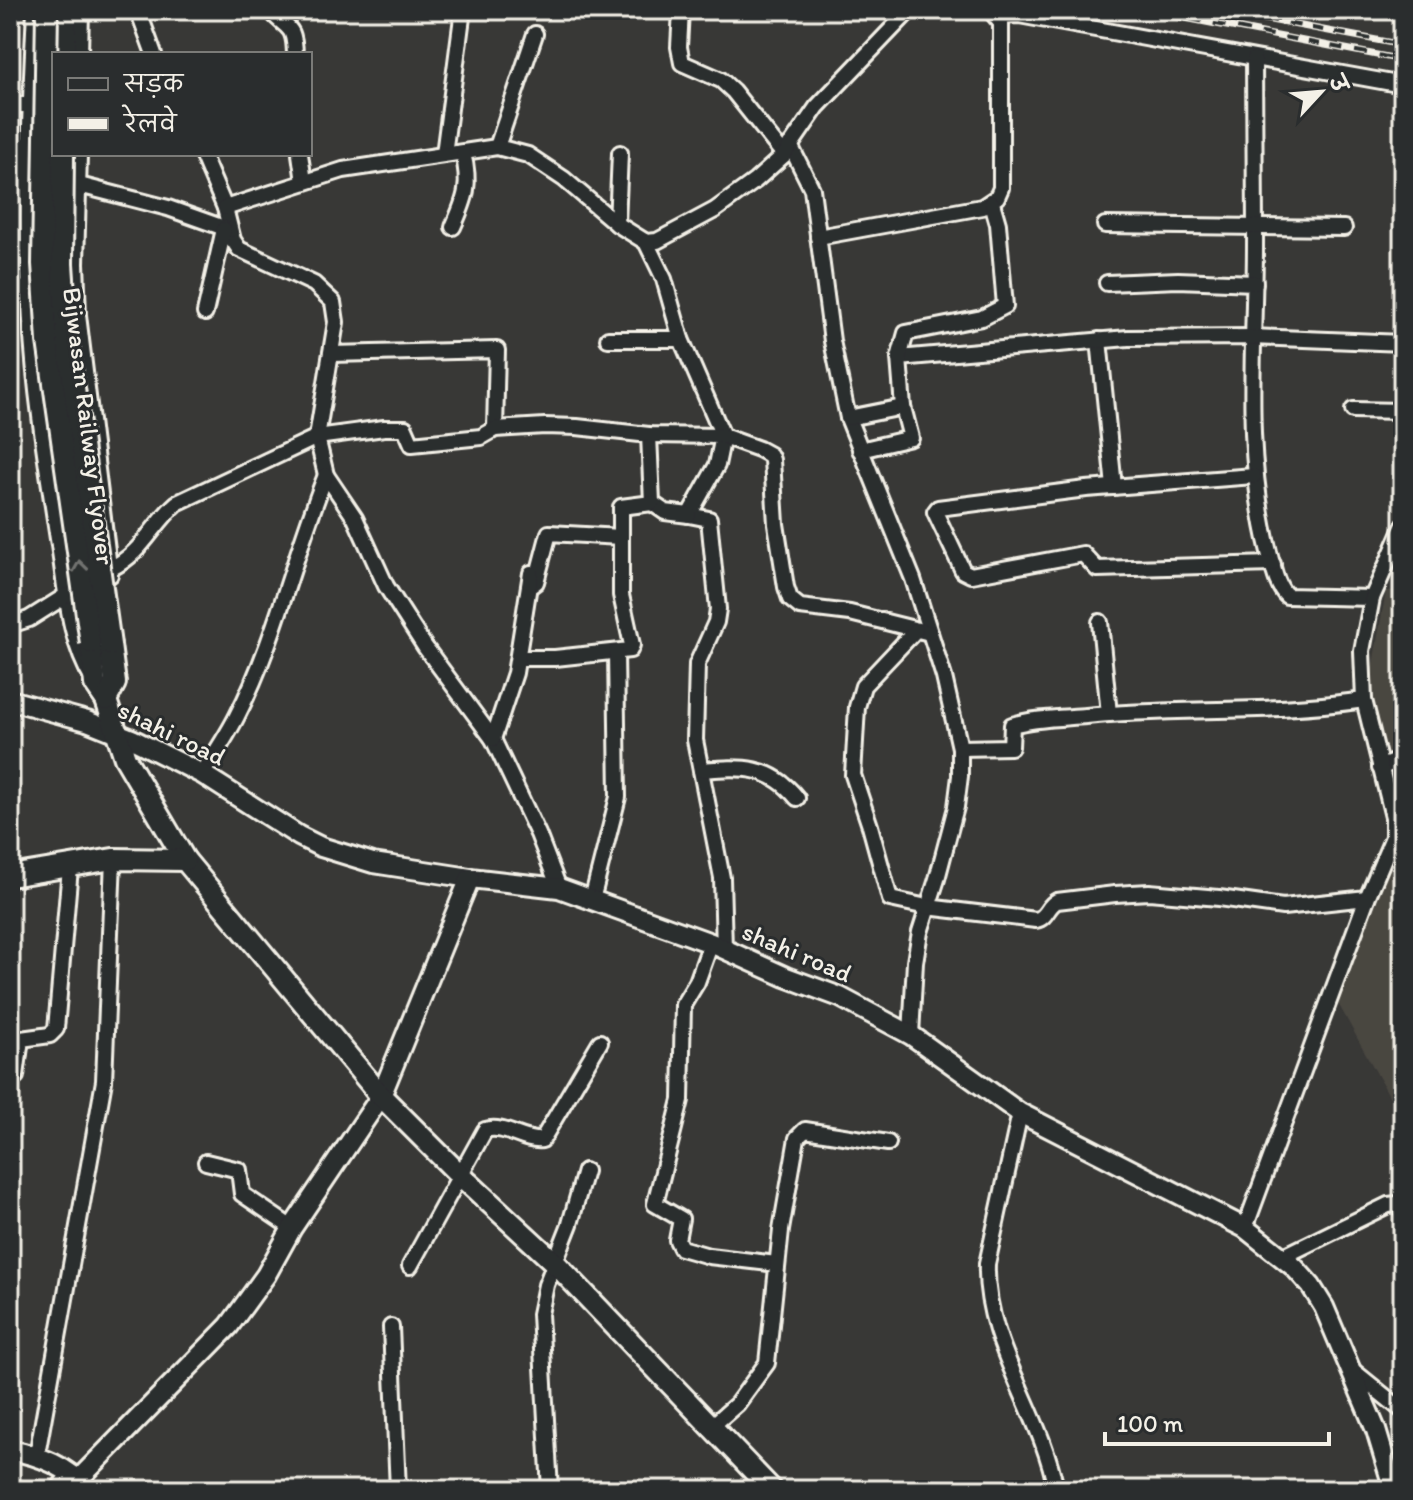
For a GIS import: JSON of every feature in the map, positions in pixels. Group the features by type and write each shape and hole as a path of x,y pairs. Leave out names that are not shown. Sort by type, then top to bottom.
{"main road":[{"name":"Bijwasan Railway Flyover","path":"47,10 43,210 45,295 56,399 100,644"},
{"path":"65,52 66,10"},
{"name":"Bijwasan Railway Flyover","path":"63,156 62,264 67,338 106,689 125,758 185,860 332,1033 381,1096 555,1263 772,1490"},
{"path":"10,876 113,859 185,860"}],"street":[{"path":"35,10 30,105 30,288 36,379 67,595 81,660 106,689 122,670 81,352 76,288 79,156"},
{"path":"80,52 81,10"},
{"path":"138,10 153,52"},
{"path":"270,10 291,28 295,35 295,52"},
{"path":"681,10 679,47 682,63 721,80 733,91 787,150 812,189 832,341 848,418 913,579 923,631 952,706 960,748 960,776 956,807 927,907 915,962 911,1035"},
{"path":"646,242 657,241 715,210 755,181 787,150 817,107 910,10"},
{"path":"993,13 1019,15 1403,85"},
{"path":"860,450 911,438 903,407 899,358 906,333 982,318 1005,306 998,224 992,203 1001,188 1001,23 993,13"},
{"path":"444,154 462,17"},
{"path":"497,147 535,34"},
{"path":"1254,59 1252,437 1254,476 1273,564 1281,589 1287,596 1372,598"},
{"path":"10,105 52,105"},
{"path":"225,208 304,182 371,165 497,147 528,155 564,179 617,224 646,242 664,279 681,339 723,436 717,465 689,515"},
{"path":"453,227 468,187 469,176 463,153"},
{"path":"617,224 620,153"},
{"path":"203,156 225,208 227,230 205,313"},
{"path":"300,156 304,182"},
{"path":"79,185 187,214 227,230 239,249 314,284 333,302 336,322 317,437 326,475 355,518 386,586 425,647 493,739 538,834 559,888"},
{"path":"818,237 992,203"},
{"path":"1105,225 1344,228"},
{"path":"1107,283 1178,280 1255,283"},
{"path":"10,289 76,288"},
{"path":"899,358 1099,340 1252,337 1403,343"},
{"path":"608,339 681,339"},
{"path":"1099,340 1114,487"},
{"path":"331,354 497,350 495,429"},
{"path":"848,418 903,407"},
{"path":"1353,410 1403,411"},
{"path":"110,569 138,551 177,503 317,437 405,428 412,444 481,437 495,429 561,426 649,435 723,436 770,455 778,540 786,587 795,604 850,613 923,631"},
{"path":"649,435 652,503"},
{"path":"202,774 237,717 258,668 326,475"},
{"path":"1254,476 977,501 938,508 935,512 963,571 971,575 1083,554 1097,569 1273,564"},
{"path":"518,658 555,658 630,650 632,645 621,595 621,507 652,503 665,512 709,519 718,590 716,622 699,657 695,674 695,740 722,878 718,946 683,1005 681,1100 655,1204 681,1219 677,1240 681,1248 709,1256 777,1264"},
{"path":"493,739 518,658 531,580 536,582 549,533 621,537"},
{"path":"1245,1228 1367,898 1393,837 1393,817 1364,700 1362,651 1372,598 1401,536"},
{"path":"10,625 29,619 67,595"},
{"path":"1100,622 1109,714"},
{"path":"923,631 863,686 857,707 852,770 888,896 894,901 1036,920 1044,917 1057,901 1115,894 1183,894 1283,907 1367,898"},
{"path":"592,900 618,797 616,652"},
{"name":"shahi road","path":"10,700 116,731 202,774 321,847 373,863 559,888 718,946 840,997 911,1035 1020,1113 1245,1228 1282,1257 1311,1286 1324,1307 1376,1430 1394,1490"},
{"path":"960,748 1011,747 1012,727 1017,723 1109,714 1284,710 1364,700"},
{"path":"1380,768 1403,758"},
{"path":"701,770 739,767 754,770 784,783 797,798"},
{"path":"37,1455 104,1081 113,859"},
{"path":"10,1079 16,1076 16,1037 53,1034 57,1026 70,868"},
{"path":"10,1450 37,1455 75,1486 229,1326 266,1275 292,1228 381,1096 470,878"},
{"path":"410,1266 482,1134 490,1128 535,1141 544,1137 600,1042"},
{"path":"1020,1113 987,1264 986,1285 989,1309 1041,1435 1056,1490"},
{"path":"712,1426 737,1404 767,1363 777,1264 800,1133 805,1130 888,1143"},
{"path":"206,1162 239,1170 242,1194 292,1228"},
{"path":"550,1490 540,1314 542,1297 585,1171"},
{"path":"1282,1257 1388,1205 1397,1204 1403,1211"},
{"path":"391,1327 398,1490"},
{"path":"1351,1369 1403,1411"}],"shaded area":[{"path":"1403,590 1403,826 1385,771 1369,686 1386,591"},
{"path":"1403,835 1403,1121 1329,987"}],"waterway":[{"path":"10,1480 45,1490"}],"railway":[{"path":"1143,10 1403,60"},
{"path":"1217,10 1403,45"}]}
